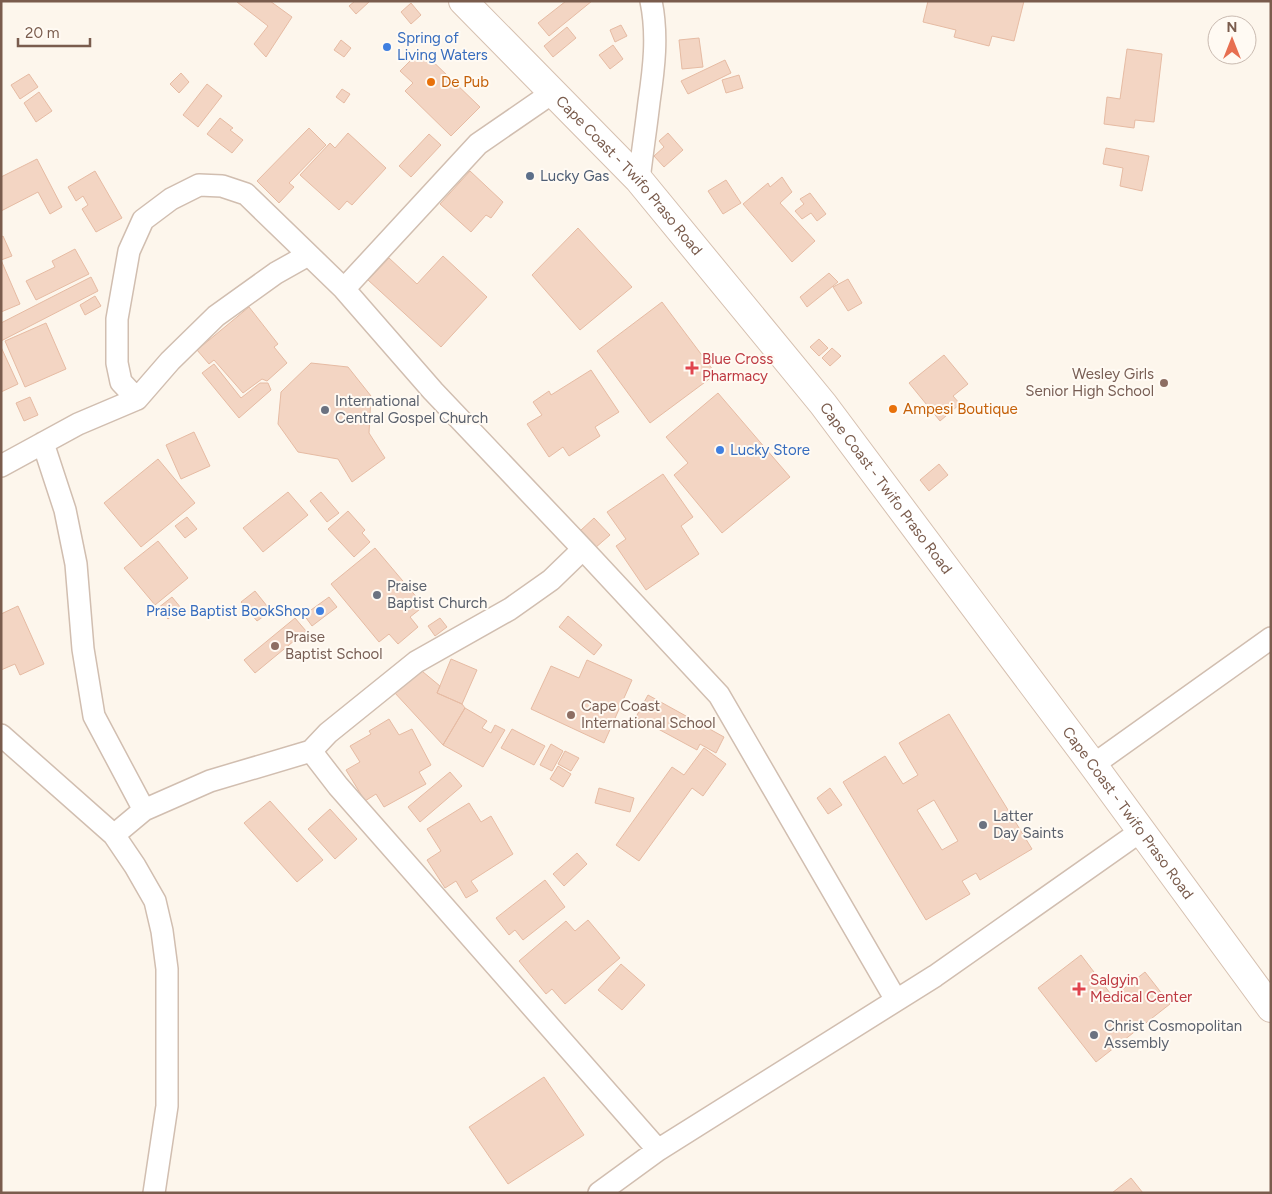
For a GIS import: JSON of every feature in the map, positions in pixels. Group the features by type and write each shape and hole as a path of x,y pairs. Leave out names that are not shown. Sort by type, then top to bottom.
{"main road":[{"name":"Cape Coast - Twifo Praso Road","path":"463,1 639,180 823,404 1142,831 1271,1008"}],"street":[{"path":"639,180 656,40 651,1"},
{"path":"344,289 478,144 552,93"},
{"path":"137,399 121,382 117,363 117,319 129,251 143,220 171,199 199,185 222,186 246,194 344,289 433,391 719,695 896,1000"},
{"path":"1,466 78,424 137,399 170,361 216,316 276,273 308,255"},
{"path":"43,443 65,510 76,564 83,649 94,716 144,810"},
{"path":"114,835 144,810 210,781 311,751 328,733 416,662 510,609 551,580 583,549"},
{"path":"1093,765 1271,638"},
{"path":"1,735 114,835 136,866 155,901 162,931 167,969 167,1106 154,1193"},
{"path":"311,751 338,786 658,1150"},
{"path":"599,1193 658,1150 935,976 1142,831"}],"building":[{"path":"270,1 292,17 266,57 254,44 268,26 237,2"},
{"path":"355,1 370,1 356,14 349,6"},
{"path":"566,1 592,1 549,36 538,23"},
{"path":"928,1 1024,1 1014,41 992,36 989,46 954,37 956,30 923,22"},
{"path":"411,3 421,15 411,24 401,12"},
{"path":"621,25 627,36 615,42 610,30"},
{"path":"567,27 576,38 553,57 544,46"},
{"path":"699,38 703,67 682,69 679,40"},
{"path":"341,40 351,48 344,57 334,50"},
{"path":"613,45 623,59 610,69 599,55"},
{"path":"1127,49 1162,54 1154,122 1135,120 1134,128 1104,124 1107,97 1120,99"},
{"path":"421,50 480,107 451,136 405,91 413,83 400,71"},
{"path":"725,60 731,73 688,94 681,81"},
{"path":"181,73 189,82 179,93 170,84"},
{"path":"29,74 38,87 20,99 11,85"},
{"path":"739,75 743,88 726,93 722,80"},
{"path":"207,84 222,96 198,127 183,115"},
{"path":"342,89 350,94 344,103 336,97"},
{"path":"39,92 52,111 36,122 24,103"},
{"path":"220,118 233,128 230,130 243,140 232,153 207,134"},
{"path":"309,128 326,145 289,183 294,187 279,203 257,181"},
{"path":"348,133 386,168 352,205 347,201 339,210 300,175 330,143 335,148"},
{"path":"668,133 683,150 664,167 654,156 664,147 659,141"},
{"path":"429,134 441,145 411,177 399,166"},
{"path":"1106,148 1149,156 1142,191 1120,186 1123,168 1103,164"},
{"path":"37,159 62,207 50,214 38,192 1,211 1,177"},
{"path":"95,171 122,218 96,232 82,209 88,205 83,196 76,201 68,187"},
{"path":"470,171 503,202 491,218 486,215 471,232 440,204"},
{"path":"782,177 792,192 780,203 815,241 792,262 743,204 768,183 770,187"},
{"path":"726,180 741,203 723,214 708,191"},
{"path":"810,193 826,214 817,221 811,213 802,219 795,211 804,204 800,199"},
{"path":"578,228 632,287 580,330 532,275"},
{"path":"3,236 12,256 1,260 1,237"},
{"path":"75,249 89,274 36,300 26,281 55,267 52,261"},
{"path":"443,256 487,297 441,347 368,280 389,258 417,284"},
{"path":"1,260 20,304 1,312"},
{"path":"829,273 838,282 807,307 800,297"},
{"path":"91,277 98,291 1,341 1,323"},
{"path":"848,279 862,303 848,311 833,287"},
{"path":"95,296 101,306 85,315 80,305"},
{"path":"662,302 716,374 650,423 597,351"},
{"path":"249,307 278,344 274,347 287,363 267,381 262,379 243,393 214,360 209,364 197,350"},
{"path":"46,323 66,369 25,387 5,341"},
{"path":"819,339 828,348 819,356 810,347"},
{"path":"1,347 18,384 1,392"},
{"path":"832,348 841,356 830,366 822,358"},
{"path":"944,355 968,384 953,396 960,404 940,421 909,383"},
{"name":"International Central Gospel Church","path":"311,363 348,367 371,396 369,433 385,458 352,482 338,459 298,452 278,424 281,392"},
{"path":"214,364 241,398 260,383 268,383 271,390 239,418 202,373"},
{"path":"591,370 619,412 595,427 600,436 569,456 563,447 549,457 527,424 542,415 533,402 549,391 551,395"},
{"path":"718,393 790,477 722,533 674,475 688,463 666,437"},
{"path":"30,397 38,415 24,421 16,403"},
{"path":"194,432 210,466 181,479 166,445"},
{"path":"158,459 195,503 141,547 104,503"},
{"path":"939,464 948,475 929,491 920,480"},
{"path":"663,474 693,517 681,526 699,554 646,590 616,546 626,539 607,512"},
{"path":"288,492 308,515 263,552 243,528"},
{"path":"321,492 339,513 327,522 310,501"},
{"path":"348,511 365,530 362,533 370,542 354,557 328,529"},
{"path":"187,517 197,529 185,538 175,526"},
{"path":"594,518 610,535 595,548 580,531"},
{"path":"158,541 188,578 155,605 124,568"},
{"name":"Praise Baptist Church","path":"375,548 424,606 410,617 418,627 398,644 389,634 379,642 331,584"},
{"path":"255,591 271,611 257,621 241,602"},
{"path":"172,597 181,608 168,619 158,608"},
{"name":"Praise Baptist BookShop","path":"329,597 337,607 312,626 304,615"},
{"path":"18,606 44,664 20,675 15,664 1,670 1,614"},
{"path":"568,616 602,645 594,655 559,627"},
{"name":"Praise Baptist School","path":"295,618 306,631 255,673 244,660"},
{"path":"440,618 447,627 435,636 428,626"},
{"path":"451,659 477,670 462,704 437,693"},
{"path":"587,660 632,680 604,743 531,709 551,666 579,678"},
{"path":"417,667 440,686 437,693 462,704 465,708 443,745 394,692"},
{"path":"648,695 724,737 716,753 700,744 697,750 636,717"},
{"path":"465,708 487,721 482,728 491,733 495,725 505,730 483,767 443,745"},
{"name":"Latter Day Saints","path":"949,714 1032,849 980,880 976,873 962,881 970,894 926,920 843,782 885,756 903,784 918,775 899,743","holes":["934,800 958,841 942,850 917,810"]},
{"path":"389,719 399,735 412,729 431,765 419,772 426,784 384,807 376,794 365,801 346,770 360,762 350,746 371,734 369,731"},
{"path":"512,729 545,746 534,765 501,748"},
{"path":"551,744 563,751 552,771 540,765"},
{"path":"704,748 726,764 703,796 692,788 639,861 616,845 672,767 684,775"},
{"path":"565,751 579,758 571,771 558,764"},
{"path":"558,766 571,774 563,787 550,779"},
{"path":"450,772 462,786 420,822 408,807"},
{"path":"599,788 634,798 630,812 595,803"},
{"path":"830,788 842,805 828,814 817,798"},
{"path":"270,801 323,860 297,882 244,823"},
{"path":"469,803 481,822 491,816 513,854 471,881 478,891 466,898 456,881 445,888 427,860 441,851 427,829"},
{"path":"330,809 357,839 335,859 308,829"},
{"path":"577,853 587,864 564,886 553,874"},
{"path":"545,880 565,907 523,940 515,930 509,935 496,918"},
{"path":"588,920 620,958 565,1004 552,989 546,994 519,961 566,921 575,931"},
{"path":"1081,955 1113,997 1145,972 1170,1004 1096,1062 1038,988"},
{"path":"621,964 645,985 622,1010 598,990"},
{"path":"544,1077 584,1135 508,1184 469,1127"},
{"path":"1131,1178 1143,1193 1112,1193"}],"place":[{"name":"Spring of Living Waters","path":"387,47"},
{"name":"De Pub","path":"431,82"},
{"name":"Lucky Gas","path":"530,176"},
{"name":"Blue Cross Pharmacy","path":"692,368"},
{"name":"Wesley Girls Senior High School","path":"1164,383"},
{"name":"Ampesi Boutique","path":"893,409"},
{"name":"International Central Gospel Church","path":"325,410"},
{"name":"Lucky Store","path":"720,450"},
{"name":"Praise Baptist Church","path":"377,595"},
{"name":"Praise Baptist BookShop","path":"320,611"},
{"name":"Praise Baptist School","path":"275,646"},
{"name":"Cape Coast International School","path":"571,715"},
{"name":"Latter Day Saints","path":"983,825"},
{"name":"Salgyin Medical Center","path":"1079,989"},
{"name":"Christ Cosmopolitan Assembly","path":"1094,1035"}]}
